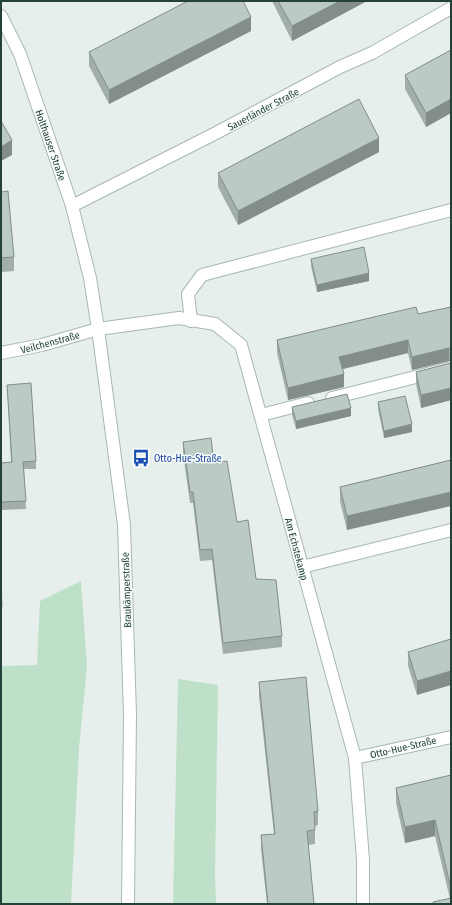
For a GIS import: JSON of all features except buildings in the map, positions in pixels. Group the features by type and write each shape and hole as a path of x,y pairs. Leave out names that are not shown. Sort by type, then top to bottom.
{"street":[{"name":"Sauerländer Straße","path":"72,206 216,134 340,67 372,53 451,8"},
{"name":"Holthauser Straße","path":"1,16 20,54 72,206 90,278"},
{"path":"191,321 188,294 202,275 451,210"},
{"name":"Braukämperstraße","path":"90,278 124,525 130,715 128,904"},
{"name":"Am Echstekamp","path":"98,329 179,318 215,324 241,345 354,758 363,860 363,904"},
{"name":"Veilchenstraße","path":"1,353 42,345 98,329"},
{"path":"261,415 451,368"},
{"path":"302,567 451,530"},
{"name":"Otto-Hue-Straße","path":"354,758 451,736"}],"green space":[{"path":"81,581 87,666 79,748 71,904 1,904 1,666 37,665 40,601"},
{"path":"178,679 218,685 215,875 216,904 173,904"}],"place":[{"name":"Otto-Hue-Straße","path":"141,458"}]}
